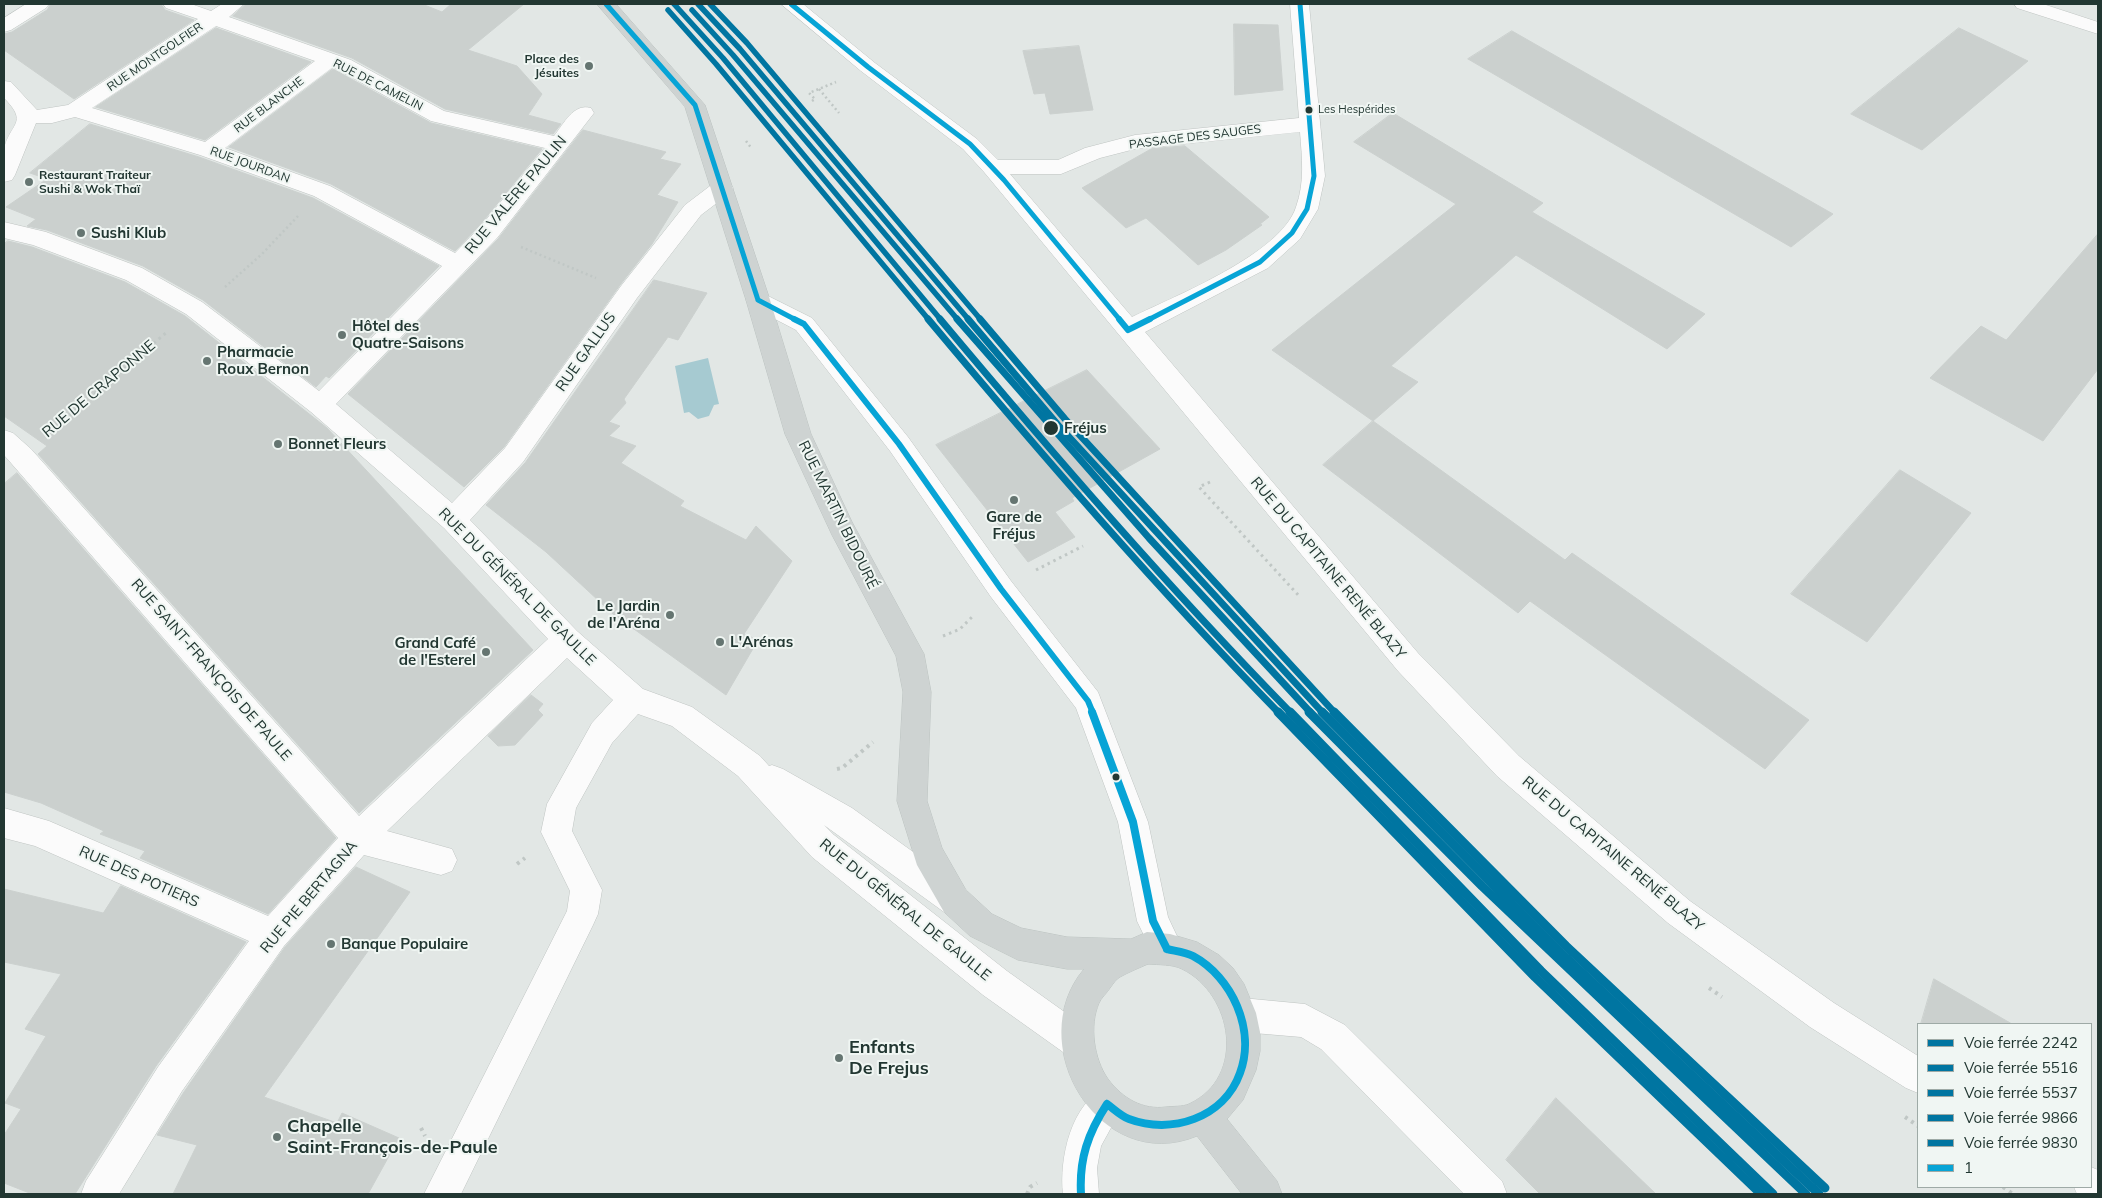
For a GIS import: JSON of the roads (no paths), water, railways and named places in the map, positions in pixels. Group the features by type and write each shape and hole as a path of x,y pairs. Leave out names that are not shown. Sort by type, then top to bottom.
{"main road":[{"name":"RUE MARTIN BIDOURÉ","path":"606,4 695,105 758,300 798,434 841,527 910,654 917,692 912,800 928,854 955,901 981,925 1018,944 1067,953 1127,953"},
{"path":"1147,948 1167,949 1191,956 1213,970 1230,990 1242,1015 1245,1044 1240,1073 1225,1098 1203,1116 1180,1125 1154,1126 1128,1119 1107,1104 1091,1085 1081,1064 1075,1040 1078,1012 1088,987 1105,966 1127,953 1147,948"},
{"path":"1203,1116 1264,1194"}],"street":[{"path":"4,26 39,4"},
{"name":"RUE DE CAMELIN","path":"173,4 344,64 438,116 558,144"},
{"name":"RUE MONTGOLFIER","path":"75,110 235,4"},
{"name":"RUE DU CAPITAINE RENÉ BLAZY","path":"791,4 868,67 970,144 1408,662 1508,766 1679,912 1822,1015 1917,1075"},
{"path":"1128,330 1260,262 1292,233 1307,209 1314,176 1300,4"},
{"path":"2024,4 2098,28"},
{"name":"RUE BLANCHE","path":"208,150 329,60"},
{"path":"4,87 27,109 28,117 10,148 4,175"},
{"path":"28,117 52,116 75,110"},
{"name":"RUE JOURDAN","path":"75,110 208,150 322,191 458,264"},
{"name":"RUE VALÈRE PAULIN","path":"320,405 489,232 584,113"},
{"name":"PASSAGE DES SAUGES","path":"992,168 1061,167 1093,154 1135,142 1310,124"},
{"name":"RUE GALLUS","path":"453,520 514,455 629,292 693,210 722,188"},
{"name":"RUE DU GÉNÉRAL DE GAULLE","path":"4,230 38,238 134,274 194,308 320,405 453,520 567,640 633,698 682,716 749,766 823,846 994,983 1075,1040"},
{"path":"758,300 804,324 899,444 1001,589 1088,701 1134,822 1153,921 1167,949"},
{"name":"RUE SAINT-FRANÇOIS DE PAULE","path":"13,448 358,838"},
{"name":"RUE PIE BERTAGNA","path":"99,1194 170,1079 273,935 358,838 567,640"},
{"path":"442,1194 582,914 586,890 556,832 562,804 602,733 633,698"},
{"path":"749,766 841,818 955,901"},
{"name":"RUE DES POTIERS","path":"4,823 38,832 273,935"},
{"path":"358,838 441,860"},
{"path":"1242,1015 1305,1022 1333,1038 1489,1194"},
{"path":"1081,1194 1078,1172 1081,1149 1090,1126 1107,1104"}],"water":[{"path":"708,358 719,404 714,405 709,416 698,419 689,412 684,413 675,366"}],"rail line":[{"name":"5537","path":"674,4 723,58 1037,435 1151,565 1280,702 1541,971 1773,1194"},
{"name":"2242","path":"698,4 740,49 1058,425 1300,690 1560,952 1819,1194"},
{"name":"9866","path":"710,4 747,43 1065,419 1306,684 1566,946 1825,1188"},
{"name":"9830","path":"668,10 716,64 1030,441 1145,571 1274,708 1535,977 1761,1194"},
{"name":"5516","path":"692,10 733,55 1079,459 1220,617 1293,695 1355,760 1482,886 1610,1010 1806,1194"}],"place":[{"name":"Place des Jésuites","path":"589,66"},
{"name":"Les Hespérides","path":"1309,110"},
{"name":"Restaurant Traiteur Sushi & Wok Thaï","path":"29,182"},
{"name":"Sushi Klub","path":"81,233"},
{"name":"Hôtel des Quatre-Saisons","path":"342,335"},
{"name":"Pharmacie Roux Bernon","path":"207,361"},
{"name":"Fréjus","path":"1051,428"},
{"name":"Bonnet Fleurs","path":"278,444"},
{"name":"Gare de Fréjus","path":"1014,500"},
{"name":"Le Jardin de l'Aréna","path":"670,615"},
{"name":"L'Arénas","path":"720,642"},
{"name":"Grand Café de l'Esterel","path":"486,652"},
{"name":"Banque Populaire","path":"331,944"},
{"name":"Enfants De Frejus","path":"839,1058"},
{"name":"Chapelle Saint-François-de-Paule","path":"277,1137"}]}
